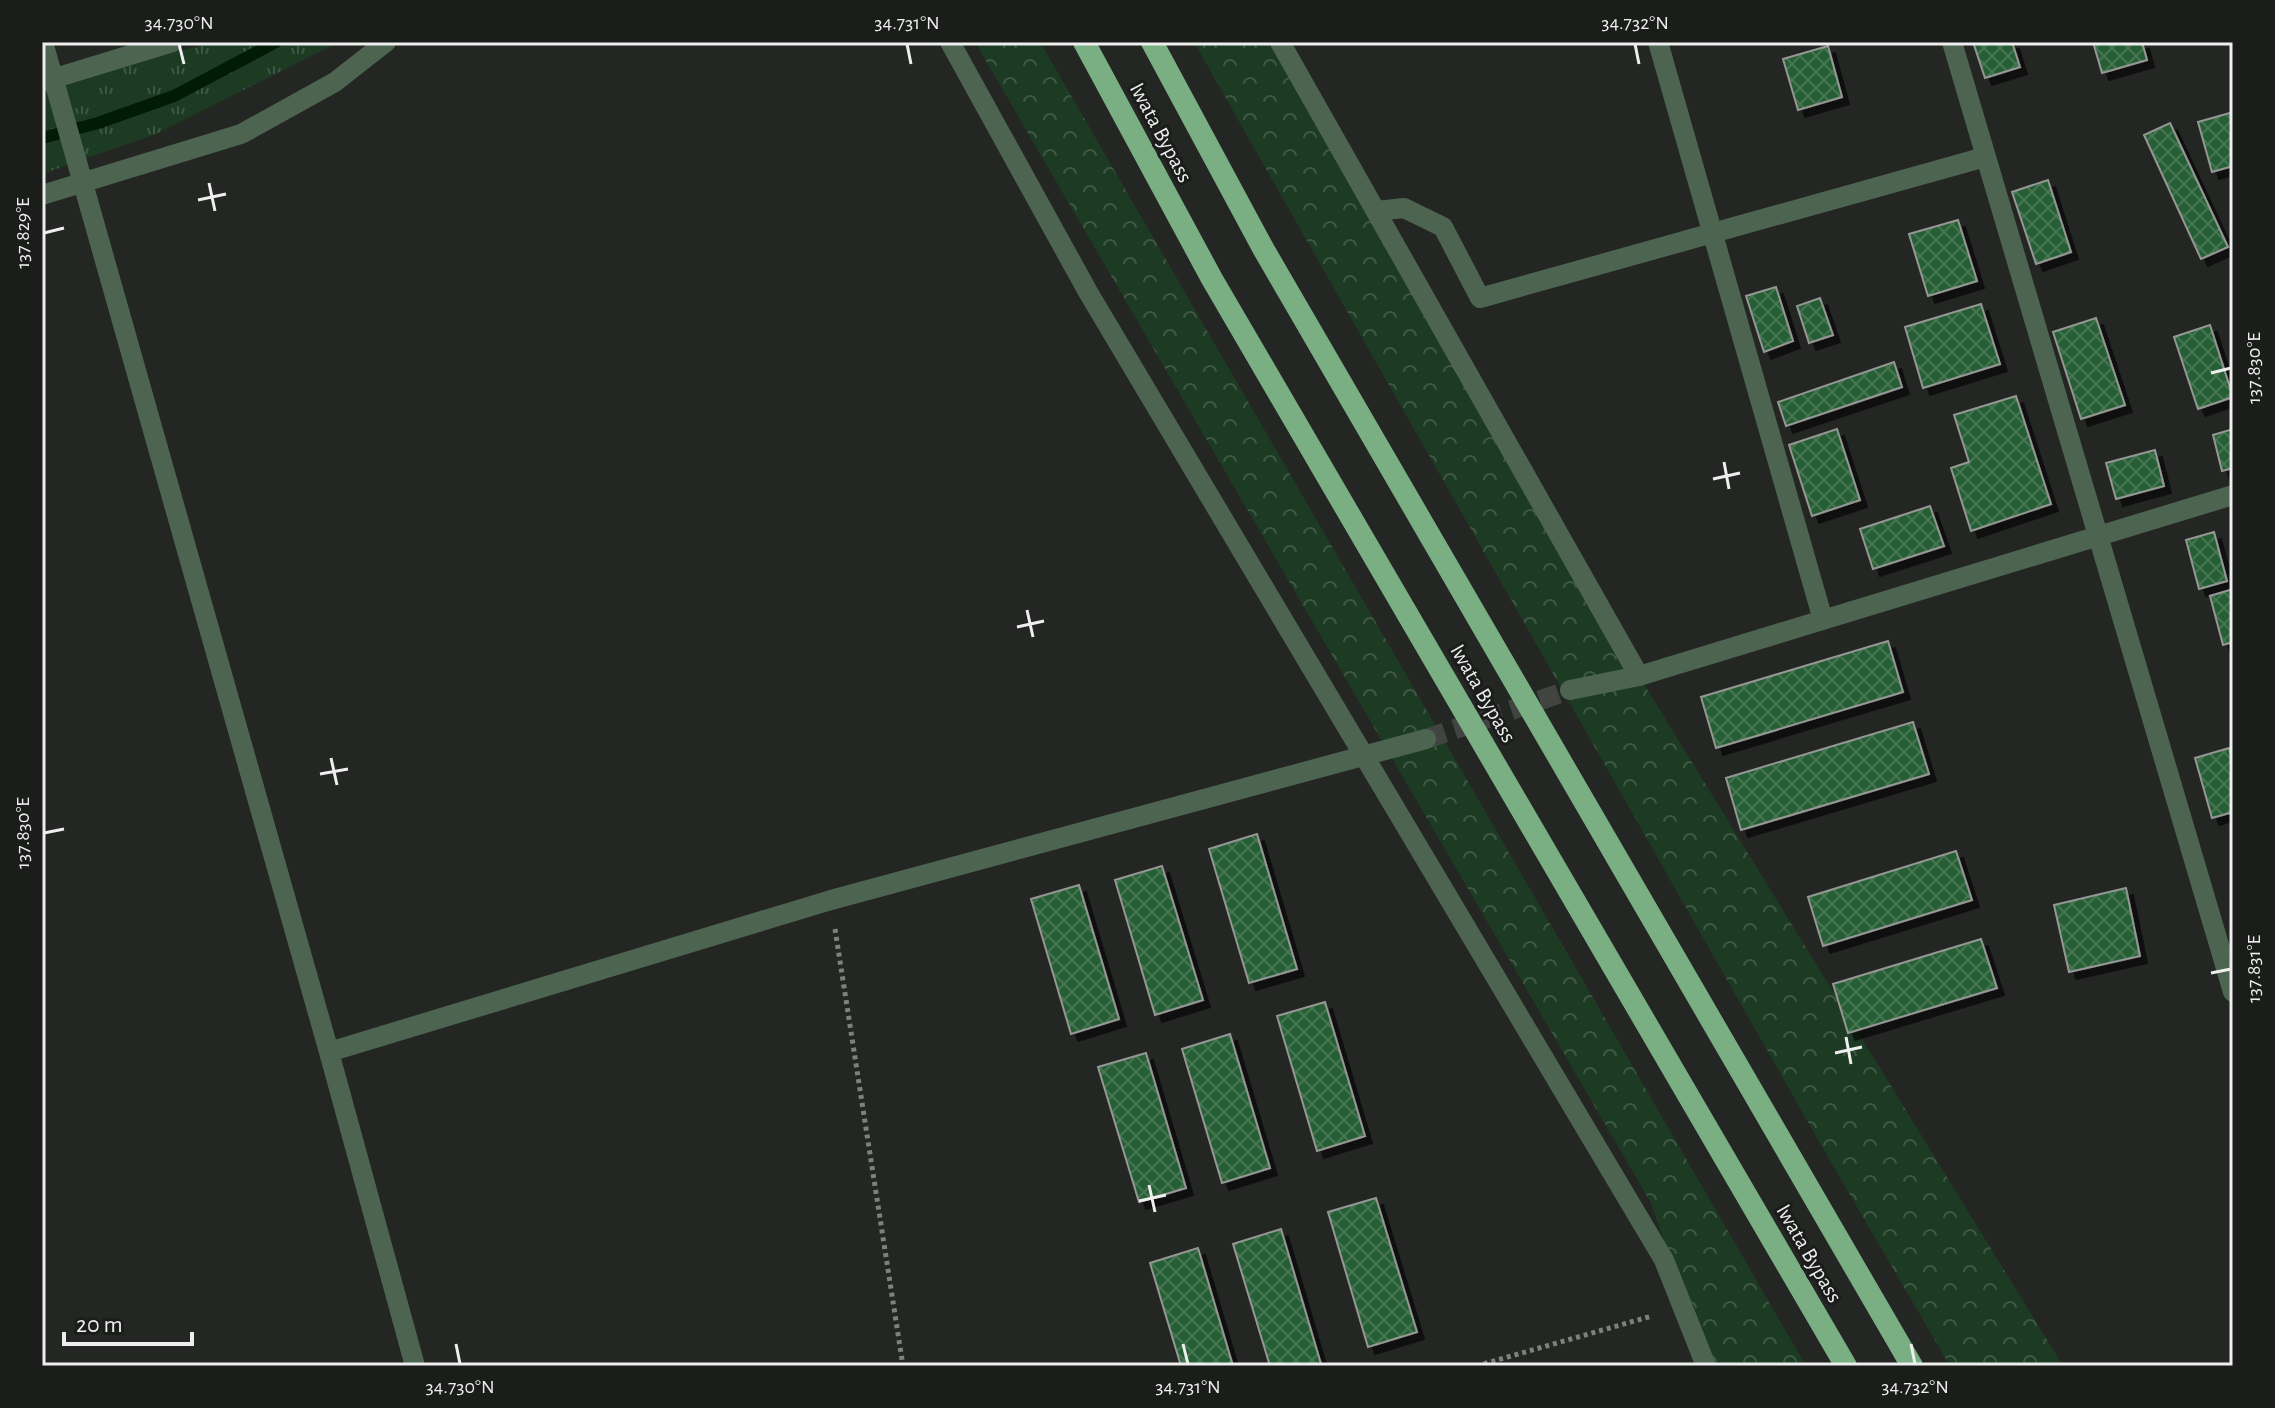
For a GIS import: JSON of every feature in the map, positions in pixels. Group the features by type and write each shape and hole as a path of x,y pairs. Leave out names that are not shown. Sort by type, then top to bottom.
{"highway":[{"name":"Iwata Bypass","path":"1084,42 1212,279 1846,1366"},
{"name":"Iwata Bypass","path":"1152,42 1264,250 1912,1366"}],"street":[{"path":"43,42 47,80 84,183 415,1366"},
{"path":"47,80 173,42"},
{"path":"42,195 241,134 335,82 386,42"},
{"path":"950,42 1088,292 1664,1260 1706,1366"},
{"path":"1280,42 1639,676"},
{"path":"1658,42 1823,620"},
{"path":"1952,42 2233,992"},
{"path":"1376,211 1404,208 1443,227 1480,298 1985,157"},
{"path":"1570,690 1639,676 2233,495"},
{"path":"329,1052 831,900 1426,739"}],"path":[{"path":"831,900 903,1366"},
{"path":"1476,1366 1682,1306"}],"green space":[{"path":"216,42 339,42 156,134 42,174 42,84"},
{"path":"975,42 1040,42 1806,1366 1707,1366 1651,1203"},
{"path":"1194,42 1281,42 1639,676 2063,1366 1950,1366 1821,1145"}],"building":[{"path":"1973,42 2012,42 2020,67 1985,78"},
{"path":"2093,42 2142,42 2147,60 2102,73"},
{"path":"1828,46 1842,97 1798,110 1783,59"},
{"path":"2233,112 2233,166 2212,172 2198,122"},
{"path":"2170,123 2228,247 2201,259 2144,135"},
{"path":"2048,180 2071,252 2036,264 2012,192"},
{"path":"1958,220 1977,281 1928,296 1909,234"},
{"path":"1776,287 1793,341 1764,352 1746,296"},
{"path":"1820,298 1833,335 1809,343 1797,306"},
{"path":"1981,304 2000,364 1923,388 1905,327"},
{"path":"2096,318 2125,405 2081,419 2053,332"},
{"path":"2210,325 2233,397 2198,409 2174,337"},
{"path":"1894,362 1902,387 1786,426 1778,402"},
{"path":"2016,396 2051,504 1971,531 1951,468 1969,462 1954,415"},
{"path":"1837,429 1860,500 1812,516 1789,445"},
{"path":"2233,429 2233,468 2222,471 2213,435"},
{"path":"2155,450 2164,486 2116,499 2106,463"},
{"path":"1930,506 1944,546 1873,569 1860,529"},
{"path":"2214,532 2227,581 2199,589 2186,540"},
{"path":"2233,589 2233,642 2223,645 2210,596"},
{"path":"1888,641 1903,692 1716,748 1701,697"},
{"path":"1913,722 1929,774 1741,830 1726,778"},
{"path":"2229,748 2233,763 2233,812 2212,818 2195,758"},
{"path":"1257,834 1297,969 1249,983 1209,849"},
{"path":"1956,851 1972,900 1823,946 1808,897"},
{"path":"1162,866 1203,1000 1155,1015 1115,880"},
{"path":"1079,885 1119,1019 1071,1034 1031,899"},
{"path":"2126,888 2140,956 2069,972 2054,905"},
{"path":"1981,939 1997,988 1848,1033 1833,984"},
{"path":"1325,1002 1365,1136 1317,1151 1277,1016"},
{"path":"1230,1034 1270,1168 1222,1183 1182,1049"},
{"path":"1146,1053 1186,1188 1139,1202 1098,1067"},
{"path":"1376,1198 1417,1332 1368,1347 1328,1212"},
{"path":"1281,1229 1321,1364 1314,1366 1270,1366 1233,1244"},
{"path":"1198,1248 1233,1366 1181,1366 1150,1263"}],"waterway":[{"path":"42,138 98,123 174,96 276,42"}],"tunnel":[{"path":"1426,739 1570,690"}]}
